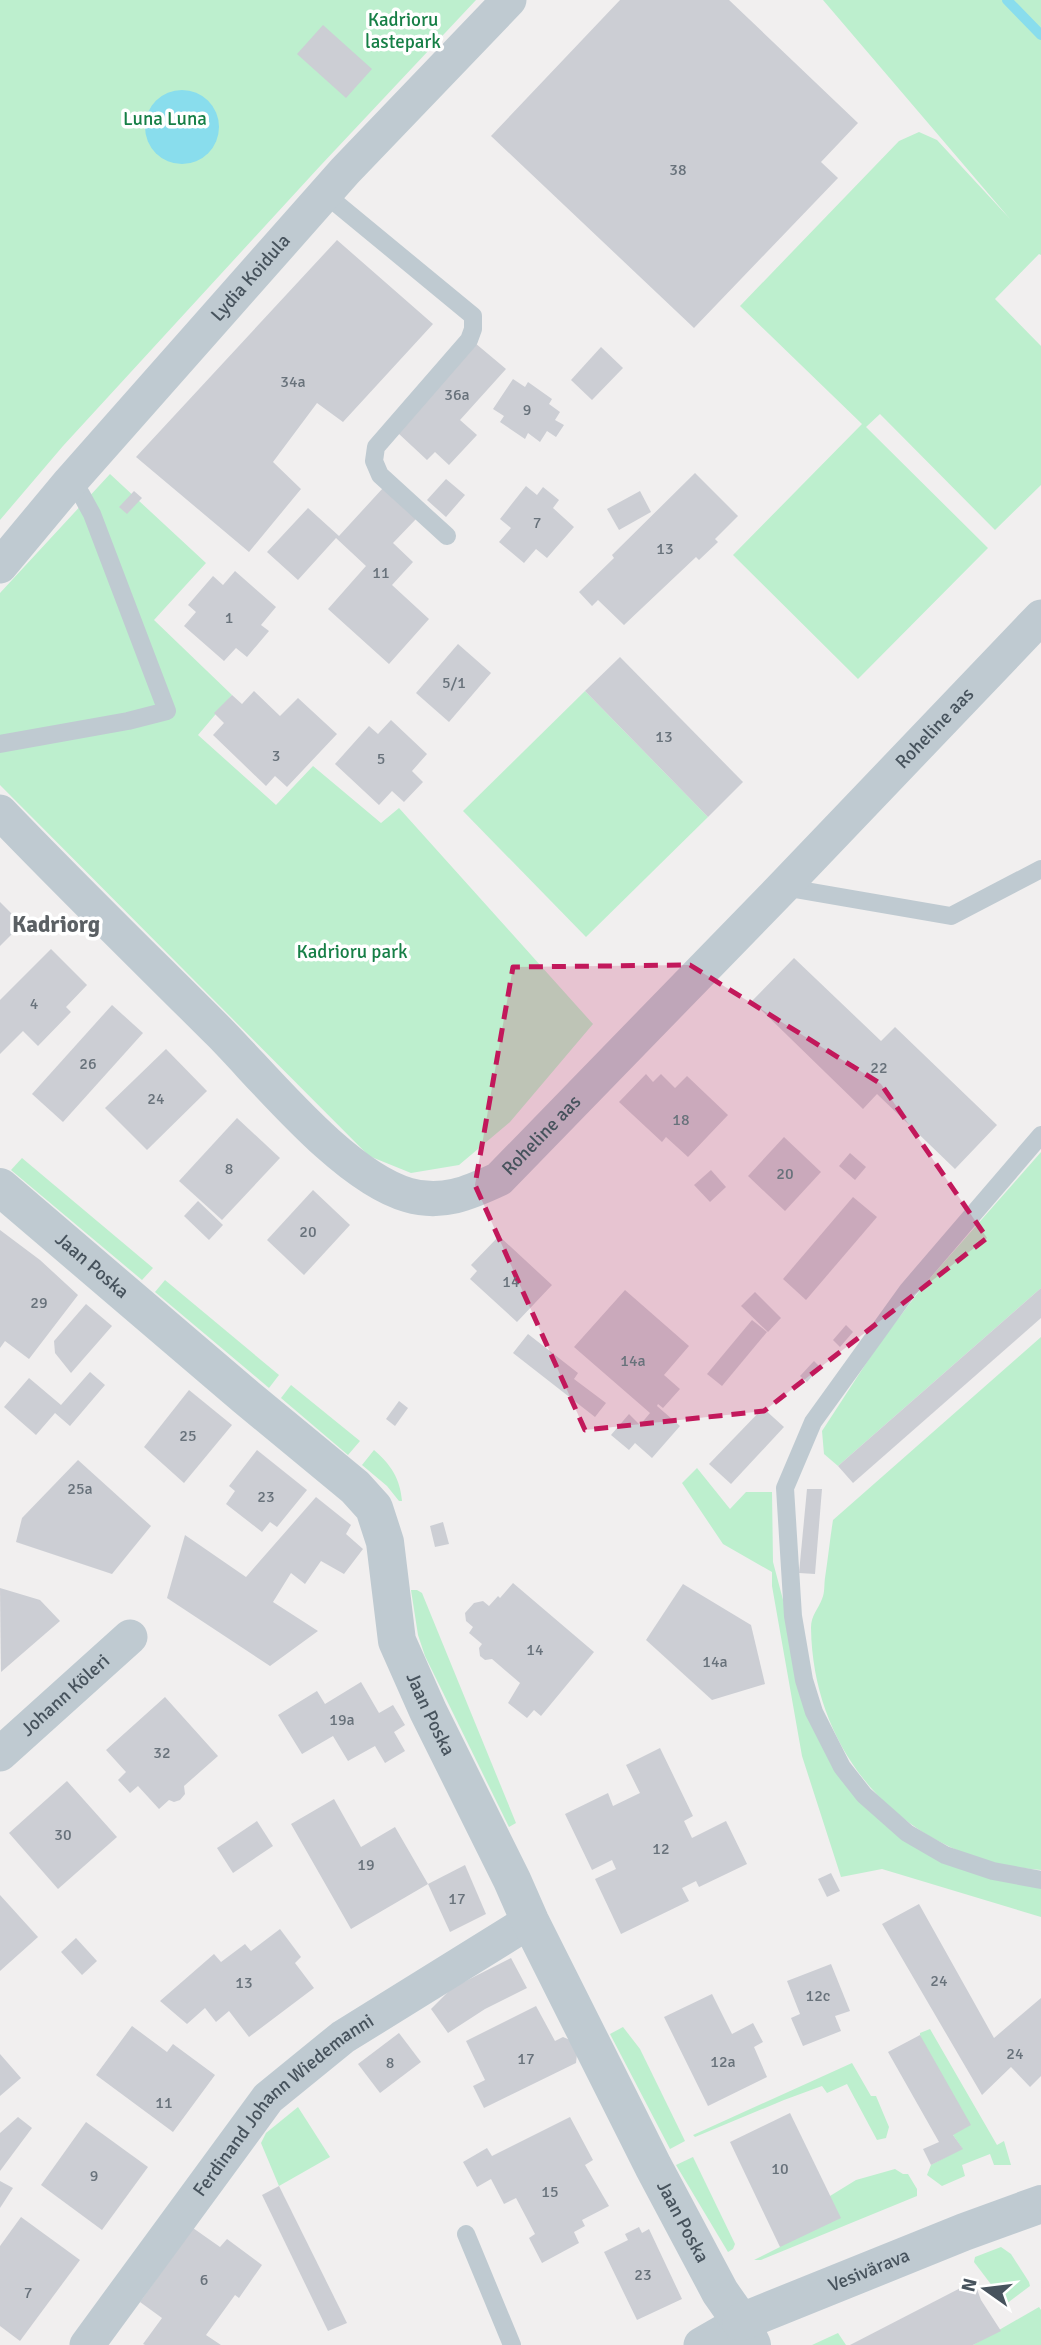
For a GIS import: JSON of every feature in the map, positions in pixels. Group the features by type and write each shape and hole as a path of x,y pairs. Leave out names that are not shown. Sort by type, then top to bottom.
{"street":[{"name":"Lydia Koidula","path":"0,566 70,482 325,194 509,0"},
{"name":"Roheline aas","path":"0,812 334,1150 387,1188 410,1196 438,1200 467,1194 499,1179 1041,617"},
{"name":"Jaan Poska","path":"0,1187 246,1397 355,1486 374,1508 385,1542 397,1641 428,1712 659,2178 720,2292 747,2334"},
{"name":"Johann Köleri","path":"0,1754 130,1637"},
{"name":"Ferdinand Johann Wiedemanni","path":"87,2345 268,2098 343,2037 530,1921"},
{"name":"Vesivärava","path":"701,2345 747,2334 964,2232 1041,2204"}],"lane":[{"path":"325,194 473,316 473,329 469,340 376,447 374,461 380,475 447,536"},
{"path":"0,744 128,722 167,711 92,514 81,494 70,482"},
{"path":"783,887 951,916 1041,869"},
{"path":"1041,1135 908,1290 813,1422 785,1488 793,1616 804,1680 814,1712 842,1767 864,1795 916,1839 945,1855 993,1871 1041,1880"},
{"path":"466,2234 512,2345"}],"highlighted area":[{"path":"690,965 881,1084 987,1238 764,1411 585,1430 475,1185 513,967"}],"green space":[{"path":"0,0 476,0 63,446 0,520"},
{"path":"823,0 1041,0 1041,255 1039,254 995,299 1041,346 1041,485 995,530 880,414 866,427 988,548 858,679 733,555 862,424 740,306 899,141 919,132 937,140 1010,219"},
{"name":"Kadrioru park","path":"110,474 206,563 154,620 232,695 198,735 276,805 313,766 381,823 399,808 593,1024 510,1122 459,1165 411,1173 369,1156 0,785 0,593"},
{"path":"585,691 708,817 586,937 463,811"},
{"path":"1041,1152 1041,1288 838,1466 824,1454 822,1431 878,1345 924,1285"},
{"path":"22,1158 153,1268 142,1280 11,1170"},
{"path":"165,1280 279,1375 269,1388 155,1292"},
{"path":"1041,1337 1041,1870 994,1862 950,1847 911,1824 878,1795 850,1760 829,1720 816,1676 811,1623 824,1594 833,1520"},
{"path":"291,1385 360,1441 348,1455 281,1398"},
{"path":"374,1450 394,1472 402,1501 362,1465"},
{"path":"697,1468 730,1509 746,1492 772,1492 773,1562 811,1717 903,1836 1041,1886 1041,1917 882,1869 841,1877 802,1756 772,1586 772,1572 723,1544 682,1483"},
{"path":"411,1590 422,1593 516,1823 509,1827 425,1656 418,1635"},
{"path":"623,2027 640,2049 685,2141 670,2149 610,2034"},
{"path":"930,2029 997,2145 1004,2141 1011,2165 994,2165 990,2154 962,2165 965,2176 942,2186 927,2175 931,2165 962,2148 953,2135 920,2035"},
{"path":"852,2063 871,2096 876,2096 889,2127 886,2138 877,2140 847,2084 827,2093 822,2086 695,2137 693,2135"},
{"path":"298,2107 330,2157 279,2186 261,2143 266,2133"},
{"path":"693,2157 735,2244 728,2252 676,2165"},
{"path":"895,2169 908,2174 917,2189 917,2196 761,2260 754,2260 780,2247 830,2196 856,2180"},
{"path":"1001,2247 1011,2254 1030,2286 1006,2304 974,2262 975,2257"},
{"path":"1039,2307 1041,2345 973,2345"},
{"path":"838,2333 846,2345 812,2345"}],"water":[{"path":"175,90 189,90 203,96 213,106 219,127 213,148 203,158 189,164 175,164 161,158 151,148 145,134 145,120 151,106 161,96"}],"building":[{"path":"620,0 729,0 858,123 821,162 838,178 694,328 491,136"},
{"path":"323,25 372,69 346,98 297,54"},
{"path":"337,240 433,324 343,422 317,403 273,462 301,489 249,552 136,457"},
{"path":"475,343 506,369 460,420 477,435 449,465 435,452 427,460 398,433"},
{"path":"601,347 623,368 592,400 571,380"},
{"path":"513,379 525,387 528,382 552,399 549,404 560,412 555,420 564,425 556,437 547,431 540,442 528,433 525,439 500,422 504,416 493,409"},
{"path":"695,473 738,516 715,539 718,542 699,560 696,557 624,625 598,600 592,606 579,592 614,558 612,555"},
{"path":"446,479 465,495 446,517 427,500"},
{"path":"526,486 537,495 543,487 559,500 553,508 574,527 547,558 536,549 524,563 499,542 511,528 500,519"},
{"path":"383,488 416,519 393,543 413,562 392,585 429,619 389,664 328,609 366,566 336,538 298,580 267,552 308,508 339,536"},
{"path":"134,491 142,498 127,514 119,507"},
{"path":"640,491 651,512 619,530 607,509"},
{"path":"235,571 276,607 261,625 269,631 247,657 236,648 224,661 184,626 196,612 188,605 213,576 223,585"},
{"path":"458,644 491,673 449,722 416,693"},
{"path":"620,657 743,782 708,817 585,691"},
{"path":"254,691 280,716 298,698 337,734 287,787 275,776 266,786 213,735 224,723 214,713 232,695 242,704"},
{"path":"391,720 427,754 412,771 423,782 404,802 392,791 379,805 335,764 369,726 378,734"},
{"path":"0,902 22,924 0,946"},
{"path":"51,949 87,985 66,1007 71,1012 38,1046 23,1031 0,1054 0,1000"},
{"path":"794,958 881,1041 895,1027 997,1125 955,1169 877,1094 863,1109 752,1001"},
{"path":"112,1005 143,1033 63,1122 32,1094"},
{"path":"166,1049 207,1091 147,1150 105,1108"},
{"path":"646,1074 653,1082 661,1074 675,1088 687,1076 728,1115 688,1157 666,1137 662,1142 619,1102"},
{"path":"237,1118 280,1158 222,1220 179,1181"},
{"path":"784,1137 821,1172 785,1211 748,1176"},
{"path":"850,1153 866,1167 855,1180 839,1166"},
{"path":"711,1170 726,1187 710,1202 694,1185"},
{"path":"313,1190 350,1225 304,1275 267,1240"},
{"path":"853,1197 877,1217 806,1300 783,1279"},
{"path":"198,1201 223,1225 209,1240 184,1216"},
{"path":"0,1230 40,1260 78,1295 29,1359 5,1341 0,1348"},
{"path":"499,1236 552,1285 517,1322 470,1279 477,1271 471,1265"},
{"path":"1041,1288 1041,1318 853,1483 838,1466"},
{"path":"625,1290 689,1346 664,1375 680,1389 663,1408 658,1404 657,1406 680,1426 652,1458 635,1443 629,1450 611,1435 629,1414 640,1425 650,1413 574,1347"},
{"path":"755,1292 781,1318 768,1332 741,1306"},
{"path":"86,1304 112,1326 71,1373 55,1353 54,1341"},
{"path":"752,1320 767,1332 722,1386 707,1374"},
{"path":"846,1325 853,1332 840,1347 833,1340"},
{"path":"528,1334 578,1373 574,1379 606,1403 595,1417 513,1353"},
{"path":"814,1361 820,1367 807,1382 800,1376"},
{"path":"90,1372 105,1385 70,1426 55,1413 36,1435 4,1407 29,1378 61,1405"},
{"path":"189,1390 232,1425 184,1483 144,1447"},
{"path":"399,1401 408,1408 395,1426 386,1419"},
{"path":"763,1408 784,1427 731,1484 709,1464"},
{"path":"257,1450 307,1490 277,1527 270,1522 262,1532 226,1504 235,1491 229,1486"},
{"path":"78,1460 151,1526 112,1574 16,1542 22,1518"},
{"path":"807,1489 822,1489 815,1574 799,1573"},
{"path":"316,1497 351,1525 346,1534 363,1549 344,1574 321,1561 305,1584 291,1573 273,1602 318,1631 270,1666 167,1598 185,1535 246,1577"},
{"path":"443,1522 449,1544 435,1547 430,1526"},
{"path":"513,1583 594,1652 541,1716 534,1710 527,1718 508,1703 520,1683 492,1659 485,1660 480,1656 479,1648 482,1644 469,1633 473,1627 466,1621 465,1613 474,1603 483,1601 489,1606"},
{"path":"683,1584 751,1625 765,1684 712,1700 646,1640"},
{"path":"0,1588 40,1600 60,1621 1,1672"},
{"path":"361,1682 379,1713 393,1705 405,1725 394,1732 405,1751 385,1763 375,1746 348,1761 333,1736 302,1754 278,1715 317,1691 325,1704"},
{"path":"165,1697 218,1756 184,1786 185,1794 180,1800 169,1800 159,1809 138,1786 130,1793 118,1780 126,1772 106,1750"},
{"path":"660,1748 693,1816 684,1821 692,1838 726,1821 747,1864 699,1887 696,1881 682,1888 689,1901 621,1934 595,1879 616,1869 612,1860 592,1870 565,1814 608,1793 613,1806 640,1793 626,1765"},
{"path":"67,1781 117,1837 58,1889 9,1833"},
{"path":"334,1799 361,1847 395,1827 428,1884 351,1929 291,1824"},
{"path":"257,1821 273,1846 233,1873 217,1848"},
{"path":"465,1865 486,1914 450,1932 428,1884"},
{"path":"831,1873 840,1891 827,1897 818,1879"},
{"path":"0,1895 38,1937 0,1971"},
{"path":"919,1904 994,2038 1041,1998 1041,2076 1030,2087 1011,2067 982,2095 882,1924"},
{"path":"280,1929 301,1957 295,1963 314,1988 249,2037 229,2011 216,2022 205,2008 187,2024 160,2001 214,1954 221,1962 245,1944 251,1951"},
{"path":"76,1938 97,1961 82,1975 61,1952"},
{"path":"511,1958 527,1988 485,2009 448,2033 431,2009 452,1988"},
{"path":"831,1964 850,2011 835,2016 841,2031 803,2046 791,2018 800,2014 787,1981"},
{"path":"712,1994 732,2034 753,2023 763,2042 754,2047 767,2077 708,2106 664,2017"},
{"path":"536,2006 555,2041 563,2037 570,2040 577,2054 576,2063 484,2108 473,2086 485,2080 466,2041"},
{"path":"132,2026 167,2052 173,2044 215,2075 173,2132 96,2075"},
{"path":"399,2033 421,2062 380,2093 358,2064"},
{"path":"920,2035 971,2125 953,2135 963,2149 931,2165 923,2149 939,2142 888,2052"},
{"path":"0,2054 21,2078 0,2096"},
{"path":"790,2113 841,2218 780,2247 730,2142"},
{"path":"18,2117 32,2128 0,2171 0,2133"},
{"path":"570,2117 593,2160 585,2165 609,2206 582,2220 585,2226 574,2232 579,2243 542,2263 529,2238 535,2234 516,2198 504,2204 491,2179 477,2187 463,2162 487,2148 492,2156"},
{"path":"86,2122 148,2167 102,2230 41,2185"},
{"path":"0,2181 13,2188 0,2208"},
{"path":"279,2186 347,2323 328,2331 262,2195"},
{"path":"21,2217 80,2260 20,2341 0,2326 0,2246"},
{"path":"639,2227 642,2233 649,2229 682,2299 637,2320 604,2252 628,2240 625,2234"},
{"path":"193,2228 220,2247 227,2239 262,2265 239,2298 235,2295 206,2335 221,2345 145,2345 143,2344 162,2318 140,2302"},
{"path":"974,2281 981,2300 1001,2331 973,2345 850,2345"}],"waterway":[{"path":"1007,0 1041,35"}],"district":[{"name":"Kadriorg","path":"56,924"}],"park label":[{"name":"Kadrioru lastepark","path":"403,31"},
{"name":"Luna Luna","path":"165,119"}]}
